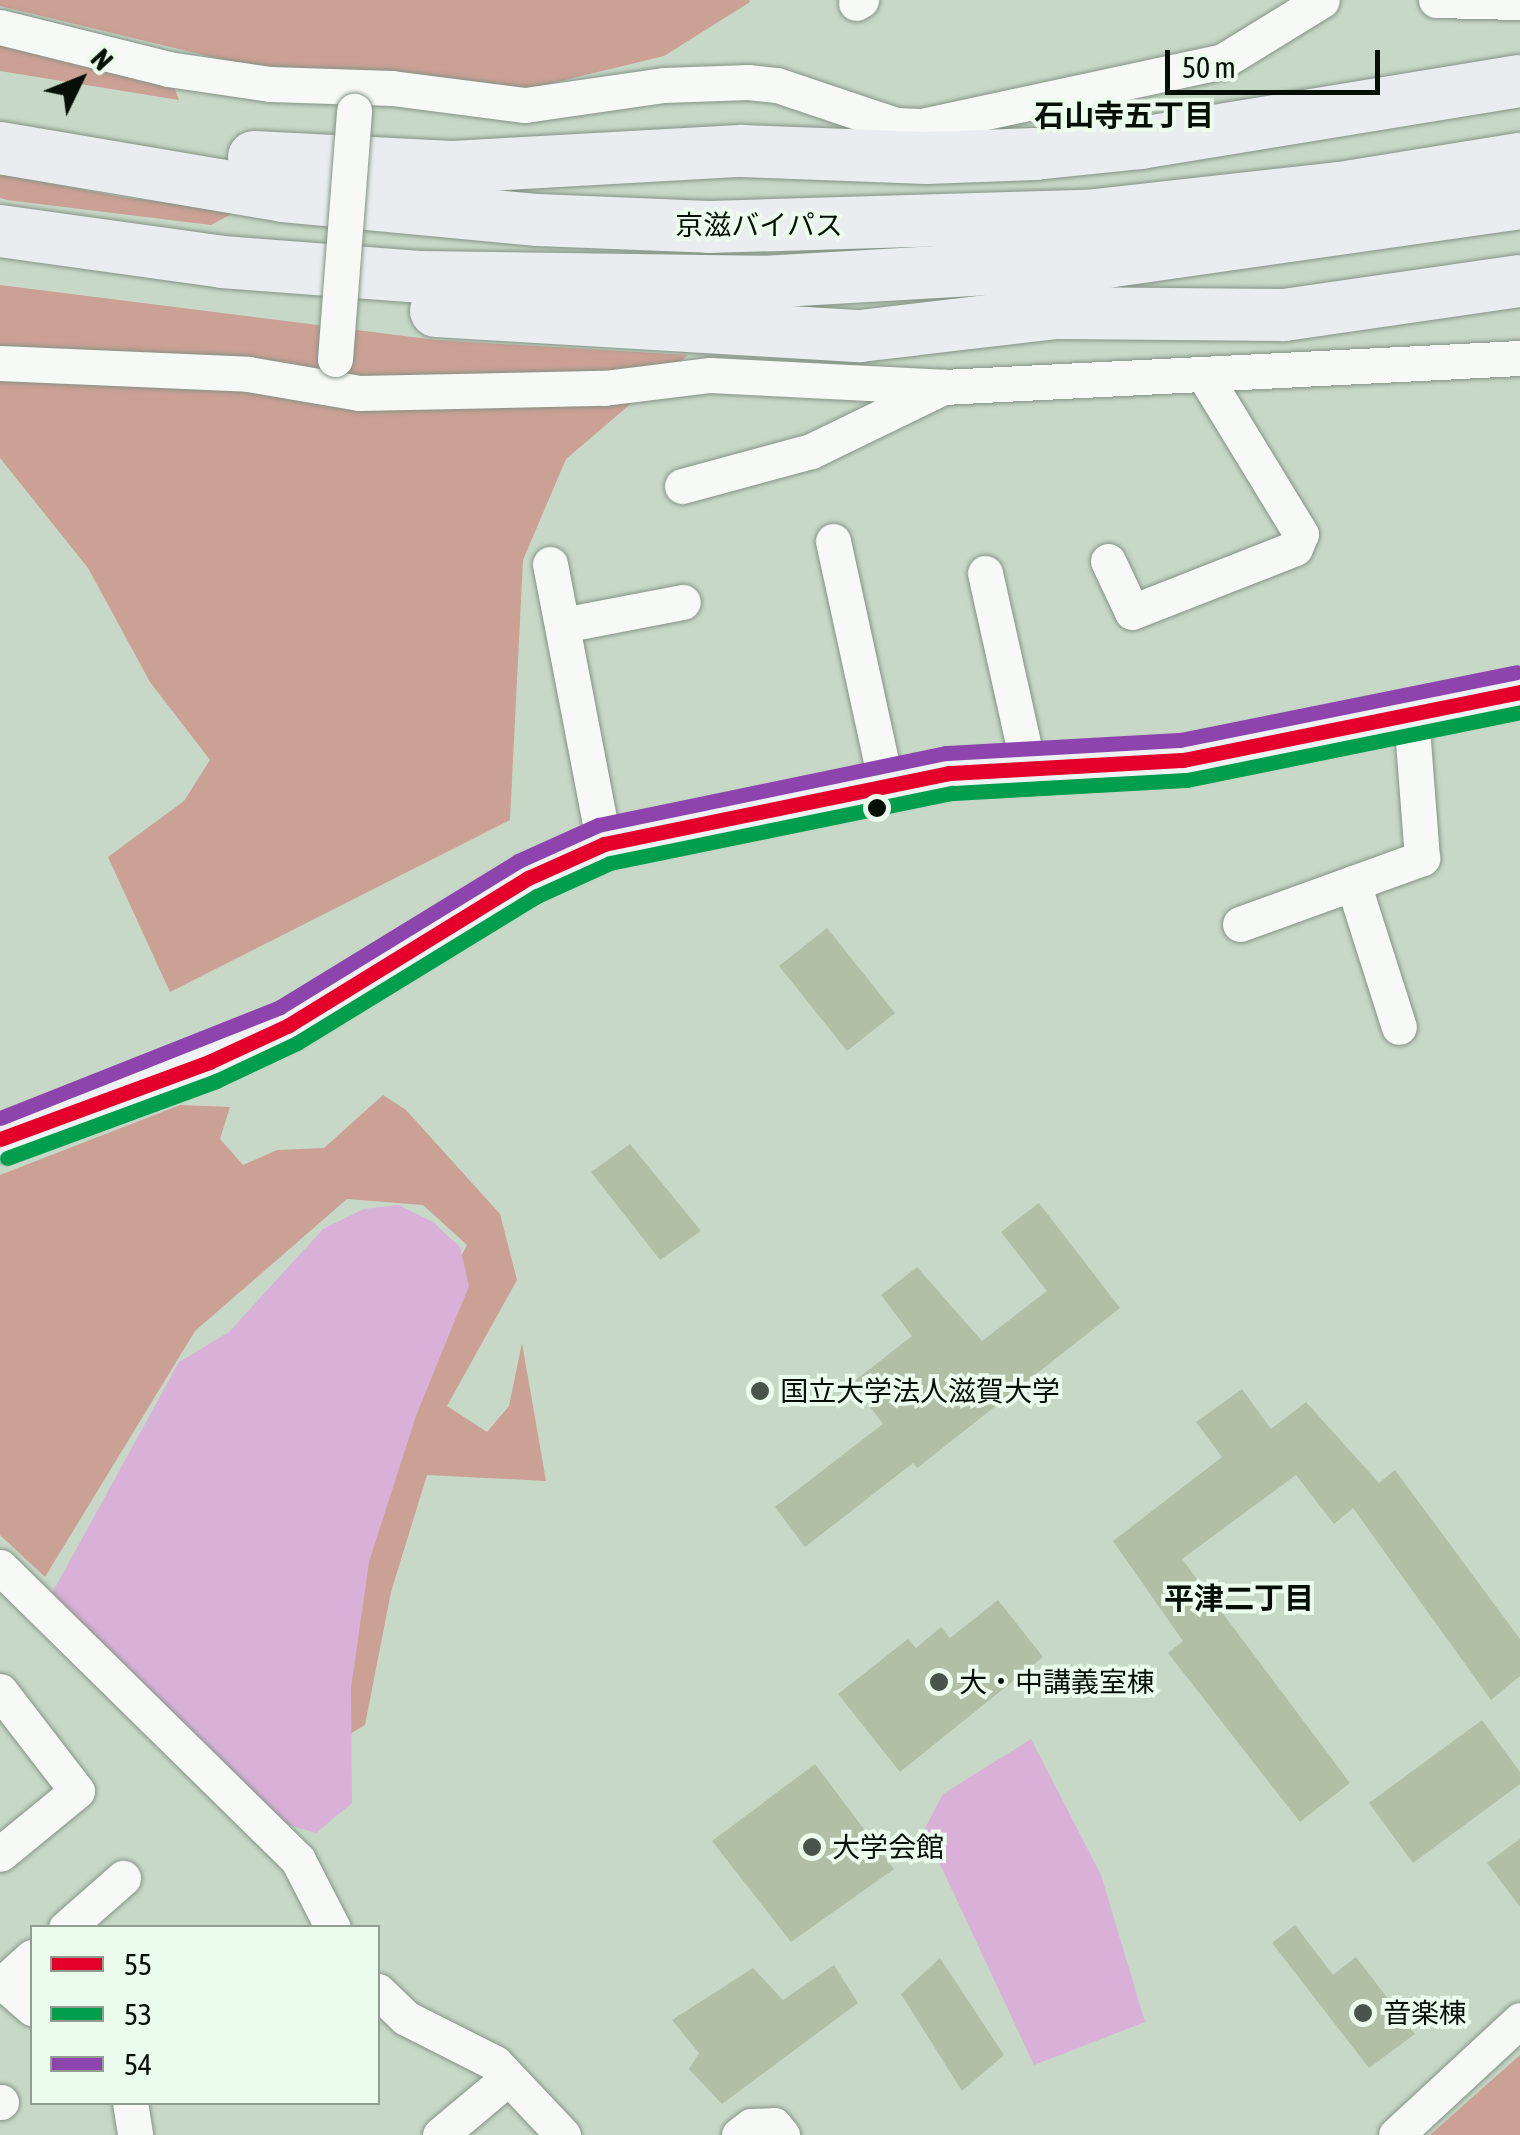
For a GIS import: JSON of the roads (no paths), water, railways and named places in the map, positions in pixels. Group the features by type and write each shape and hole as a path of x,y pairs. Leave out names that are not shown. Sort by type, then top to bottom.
{"highway":[{"path":"0,124 316,163 452,167 742,151 926,158 1140,143 1520,81"},
{"name":"京滋バイパス","path":"0,148 284,196 538,220 709,227 1086,216 1520,160"},
{"name":"京滋バイパス","path":"0,231 222,262 592,283 936,276 1162,255 1520,203"},
{"path":"222,262 355,304 618,326 860,336 1058,313 1284,315 1520,281"}],"main road":[{"path":"0,1139 209,1062 289,1024 528,878 604,844 949,773 1183,760 1520,692"}],"street":[{"path":"0,27 168,68 355,99 525,105 664,86 748,82 777,85 896,125 955,123 1223,61 1322,0"},
{"path":"1436,0 1520,2"},
{"path":"333,374 355,99"},
{"path":"0,363 604,388 710,375 943,387 1520,358"},
{"path":"1108,561 1132,612 1295,548 1301,534 1204,375"},
{"path":"682,486 811,451 943,387"},
{"path":"833,541 887,788"},
{"path":"550,564 604,844"},
{"path":"985,573 1028,766"},
{"path":"564,625 683,602"},
{"path":"1240,924 1422,858 1411,716"},
{"path":"1353,883 1399,1027"},
{"path":"0,1567 298,1860 331,1925"},
{"path":"0,1692 77,1791 0,1854"},
{"path":"69,1925 122,1878"},
{"path":"30,1959 2,1981 30,2006"},
{"path":"380,1993 406,2018 495,2063 564,2135"},
{"path":"1396,2135 1520,2020"},
{"path":"440,2135 508,2078"},
{"path":"130,2105 135,2135"},
{"path":"739,2135 751,2126 774,2125 782,2135"}],"place":[{"name":"国立大学法人滋賀大学","path":"760,1391"},
{"name":"大・中講義室棟","path":"939,1682"},
{"name":"大学会館","path":"812,1847"},
{"name":"音楽棟","path":"1363,2013"}],"district":[{"name":"石山寺五丁目","path":"1124,115"},
{"name":"平津二丁目","path":"1239,1598"}]}
